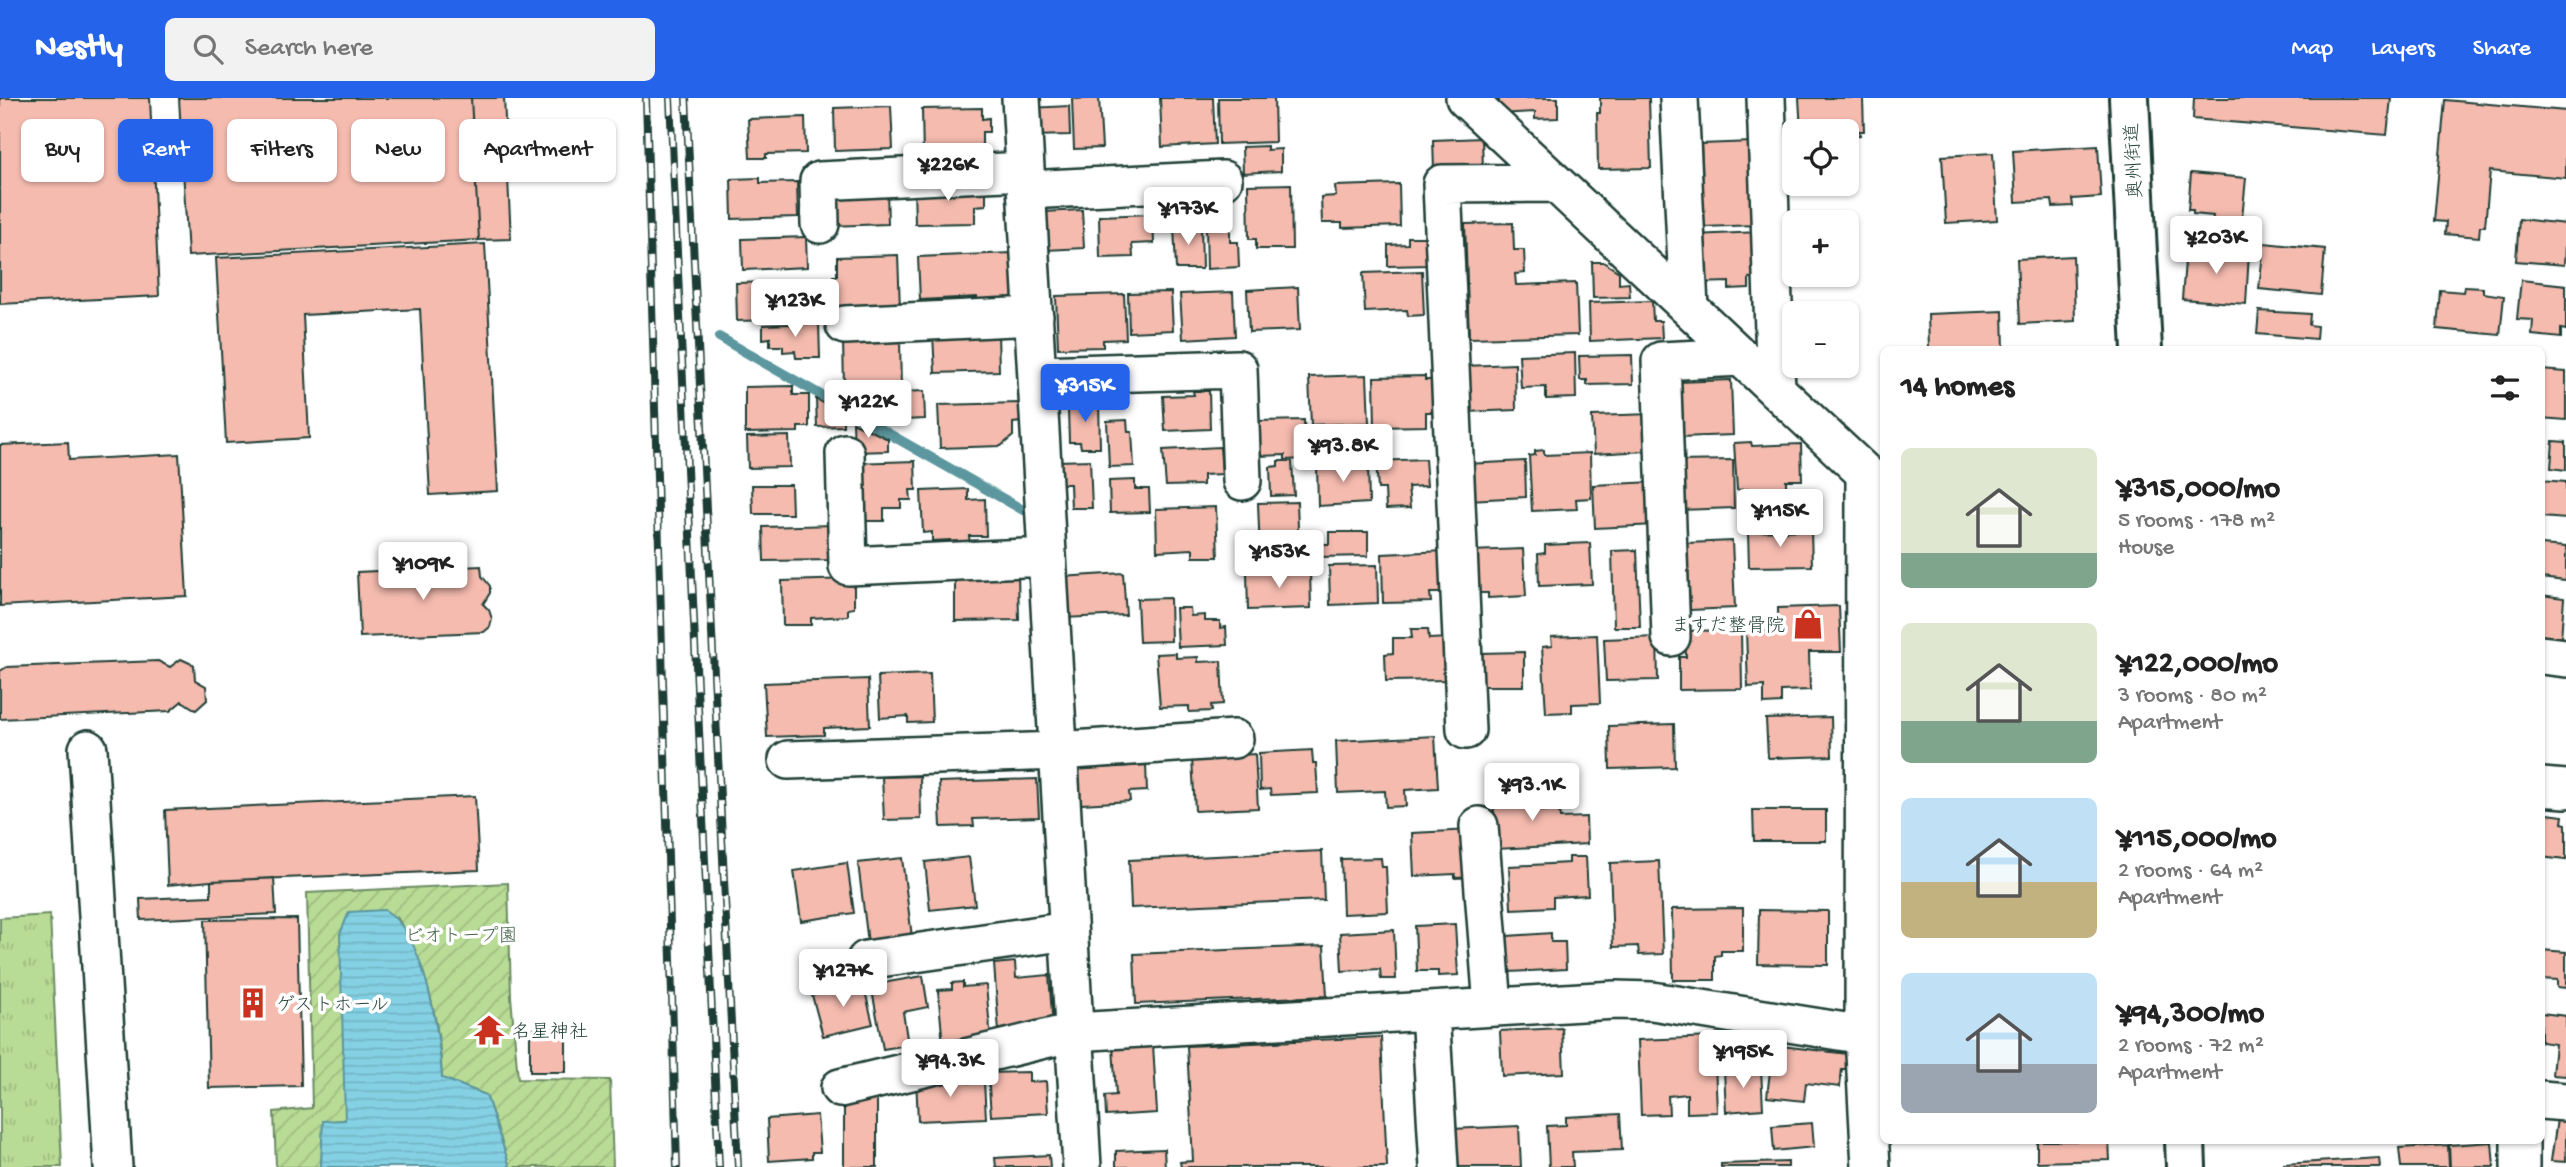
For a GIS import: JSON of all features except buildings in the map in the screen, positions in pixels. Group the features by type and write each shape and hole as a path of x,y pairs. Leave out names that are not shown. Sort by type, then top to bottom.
{"main road":[{"name":"奥州街道","path":"2129,98 2142,346"},
{"path":"2185,1144 2186,1167"}],"street":[{"path":"1021,98 1082,1167"},
{"path":"1465,98 1874,482 1873,892 1864,1035 1871,1167"},
{"path":"1679,98 1689,308"},
{"path":"1766,98 1776,390"},
{"path":"820,224 819,181 1223,180"},
{"path":"1466,730 1442,184 1555,183"},
{"path":"845,325 1034,317"},
{"path":"1671,637 1661,361 1741,357"},
{"path":"1037,376 1238,369 1242,481"},
{"path":"845,453 848,566 1047,557"},
{"path":"2545,655 2566,658"},
{"path":"788,760 1058,751 1234,739"},
{"path":"88,749 113,1167"},
{"path":"2545,787 2566,789"},
{"path":"1479,826 1493,1007"},
{"path":"866,960 1068,931"},
{"path":"840,1088 1074,1032 1615,1000 1652,1001 1864,1035"},
{"path":"1430,1011 1439,1167"},
{"path":"2545,1100 2566,1102"},
{"path":"2520,1144 2520,1167"}],"green space":[{"name":"ビオトープ園","path":"508,883 511,996 518,1079 610,1080 613,1167 510,1167 486,1095 442,1078 430,995 416,955 397,917 345,1120 323,1122 321,1167 276,1167 274,1112 312,1108 307,893"},
{"path":"50,915 62,1167 0,1167 0,918"}],"water":[{"path":"385,910 411,940 420,962 438,1036 442,1078 486,1095 510,1167 321,1167 323,1121 345,1120 340,934 349,912"}],"waterway":[{"path":"719,337 1023,510"}],"railway":[{"path":"646,98 677,1167"},
{"path":"670,98 719,1167"},
{"path":"686,98 738,1167"}],"place":[{"name":"ますだ整骨院","path":"1808,624"},
{"name":"ゲストホール","path":"253,1003"},
{"name":"名星神社","path":"489,1030"}]}
